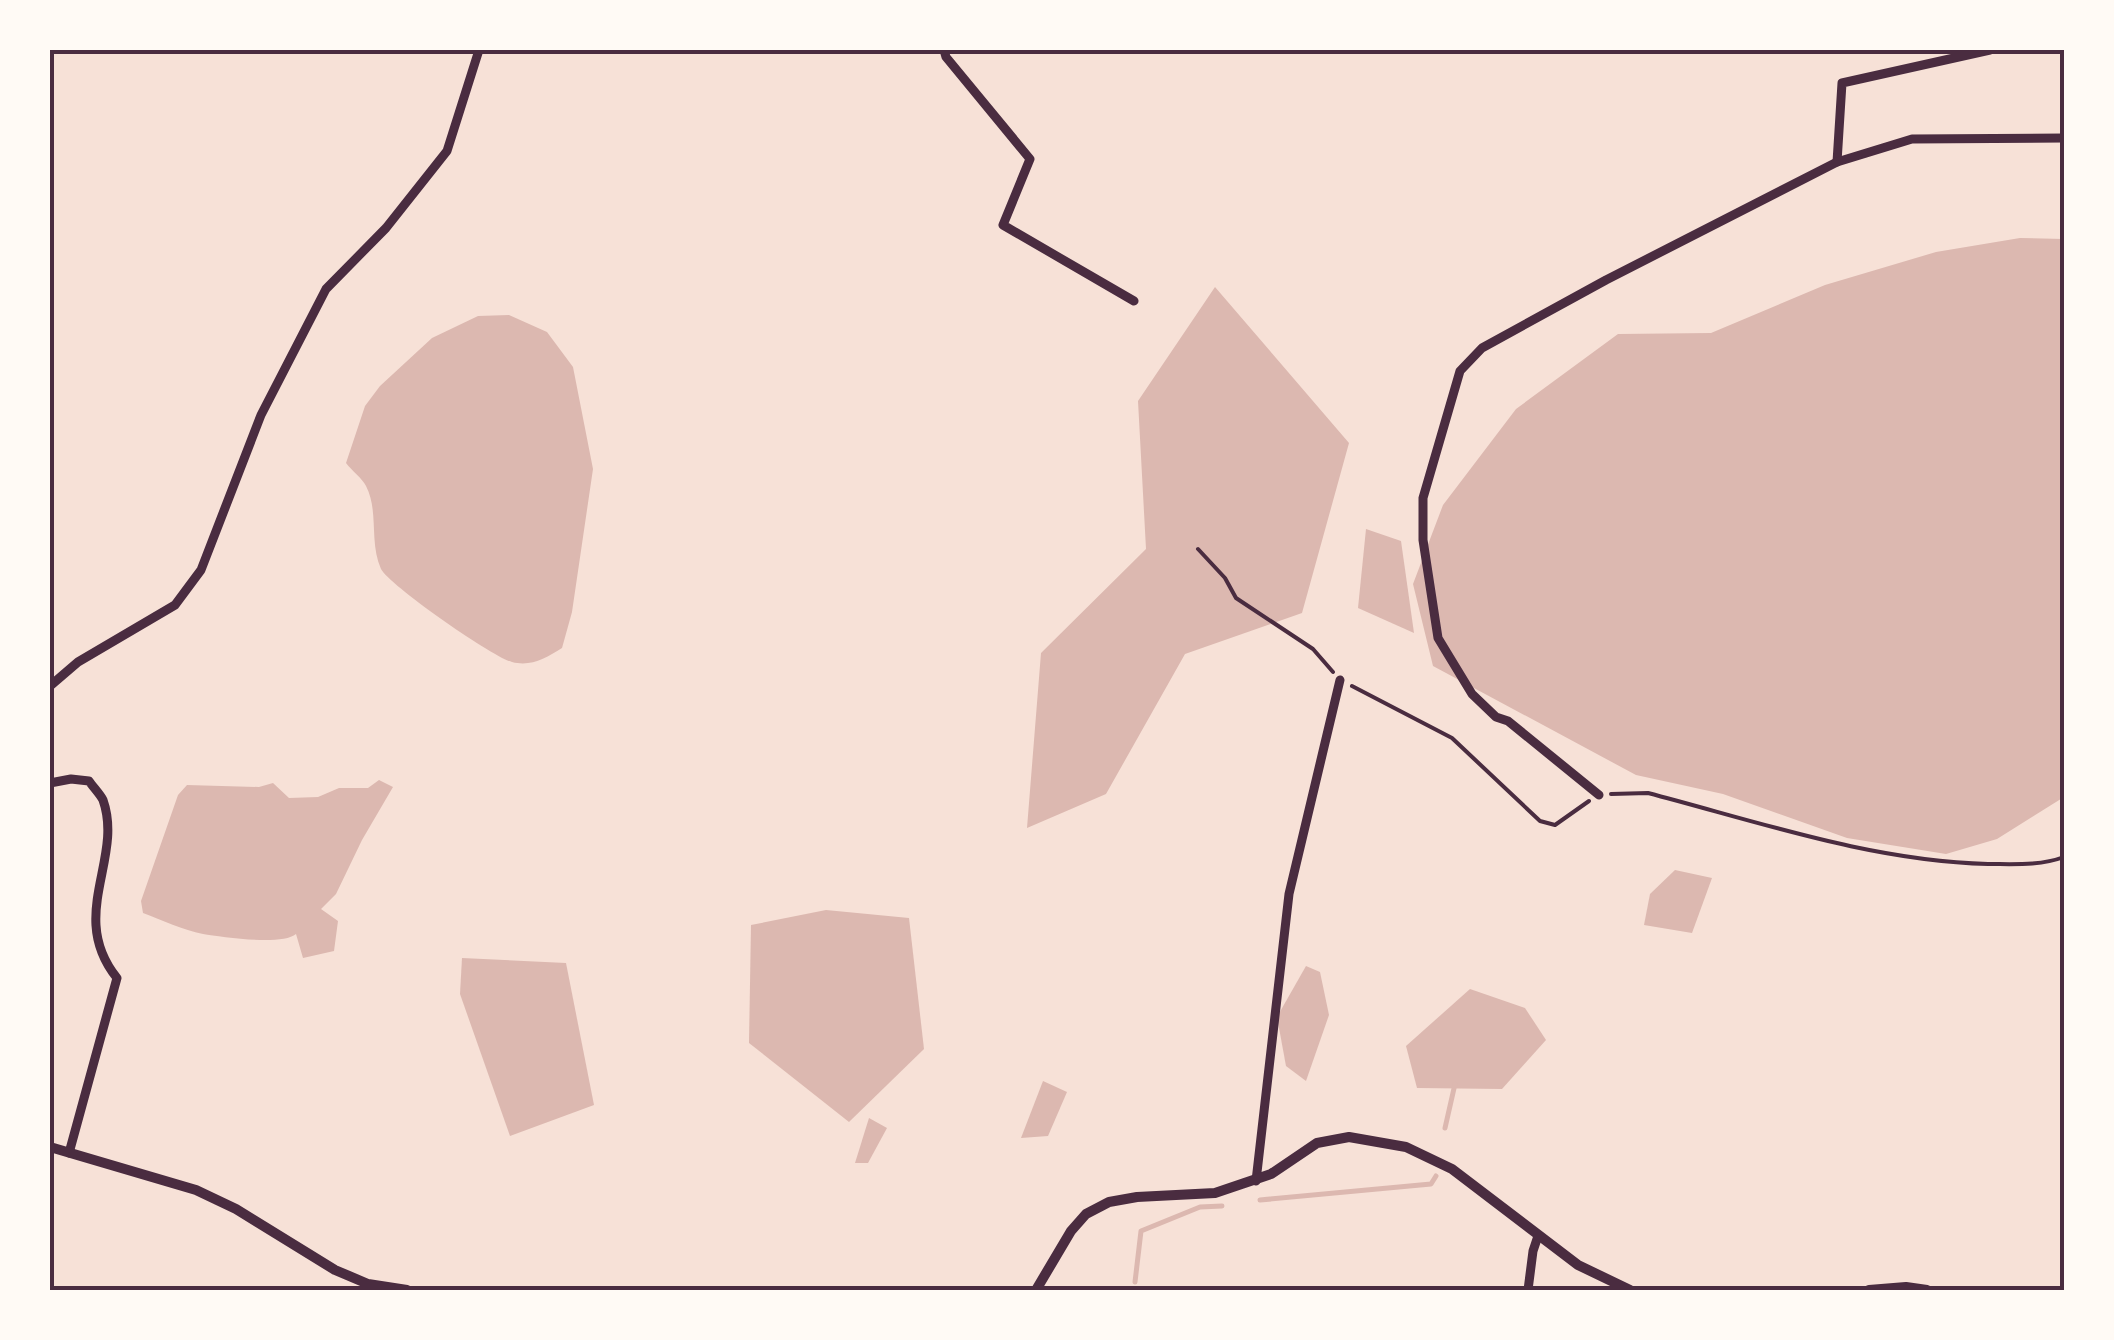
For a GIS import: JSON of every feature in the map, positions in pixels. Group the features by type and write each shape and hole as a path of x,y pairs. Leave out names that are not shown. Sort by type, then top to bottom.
{"street":[{"path":"50,686 78,662 175,605 202,570 261,415 326,289 386,228 447,151 479,50"},
{"path":"1837,162 1842,83 1990,50"},
{"path":"944,52 1030,160 1003,226 1134,301"},
{"path":"1598,794 1472,694 1438,638 1423,540 1424,498 1460,371 1482,348 1590,288 1837,162 1912,139 2064,138"},
{"path":"1256,1181 1289,894 1340,680"},
{"path":"50,783 88,781 102,799 106,829 95,937 104,963 116,978 69,1153"},
{"path":"1036,1290 1071,1230 1086,1214 1109,1202 1215,1193 1256,1181 1317,1144 1349,1136 1406,1147 1452,1169 1578,1264 1630,1290"},
{"path":"50,1147 196,1190 236,1209 336,1270 368,1284 407,1290"},
{"path":"1528,1290 1538,1236"},
{"path":"1869,1290 1927,1290"}],"path":[{"path":"1198,549 1226,578 1236,598 1313,649 1340,680 1452,738 1540,821 1554,825 1598,794 1648,792 1862,849 1954,863 2025,865 2064,857"}],"shaded area":[{"path":"2020,238 2064,239 2064,797 1997,839 1946,854 1847,838 1723,794 1636,775 1433,666 1413,584 1443,505 1516,409 1618,334 1711,333 1825,285 1936,252"},
{"path":"1215,287 1349,443 1302,613 1185,654 1106,794 1027,828 1041,653 1146,549 1138,401"},
{"path":"509,315 547,332 573,367 593,469 572,612 562,648 526,663 512,662 485,648 388,577 377,559 370,496 346,463 365,406 380,386 432,338 478,316"},
{"path":"1366,529 1401,541 1414,633 1358,608"},
{"path":"379,780 393,787 336,894 321,909 338,921 334,951 303,958 296,934 265,940 212,935 143,913 141,901 178,795 187,785 259,787 273,783 289,798 318,797 339,788 368,788"},
{"path":"1675,870 1712,878 1692,933 1644,925 1650,894"},
{"path":"826,910 909,918 924,1049 849,1122 749,1043 751,925"},
{"path":"462,958 566,963 594,1105 510,1136 460,994"},
{"path":"1306,966 1320,972 1329,1015 1306,1081 1286,1066 1277,1017"},
{"path":"1470,989 1525,1008 1546,1040 1502,1089 1417,1088 1406,1046"},
{"path":"1043,1081 1067,1092 1048,1136 1021,1138"},
{"path":"869,1118 887,1128 868,1163 855,1163"}],"waterway":[{"path":"1445,1128 1455,1084"},
{"path":"1260,1200 1431,1184 1436,1176"},
{"path":"1135,1282 1141,1231 1200,1207 1222,1206"}]}
